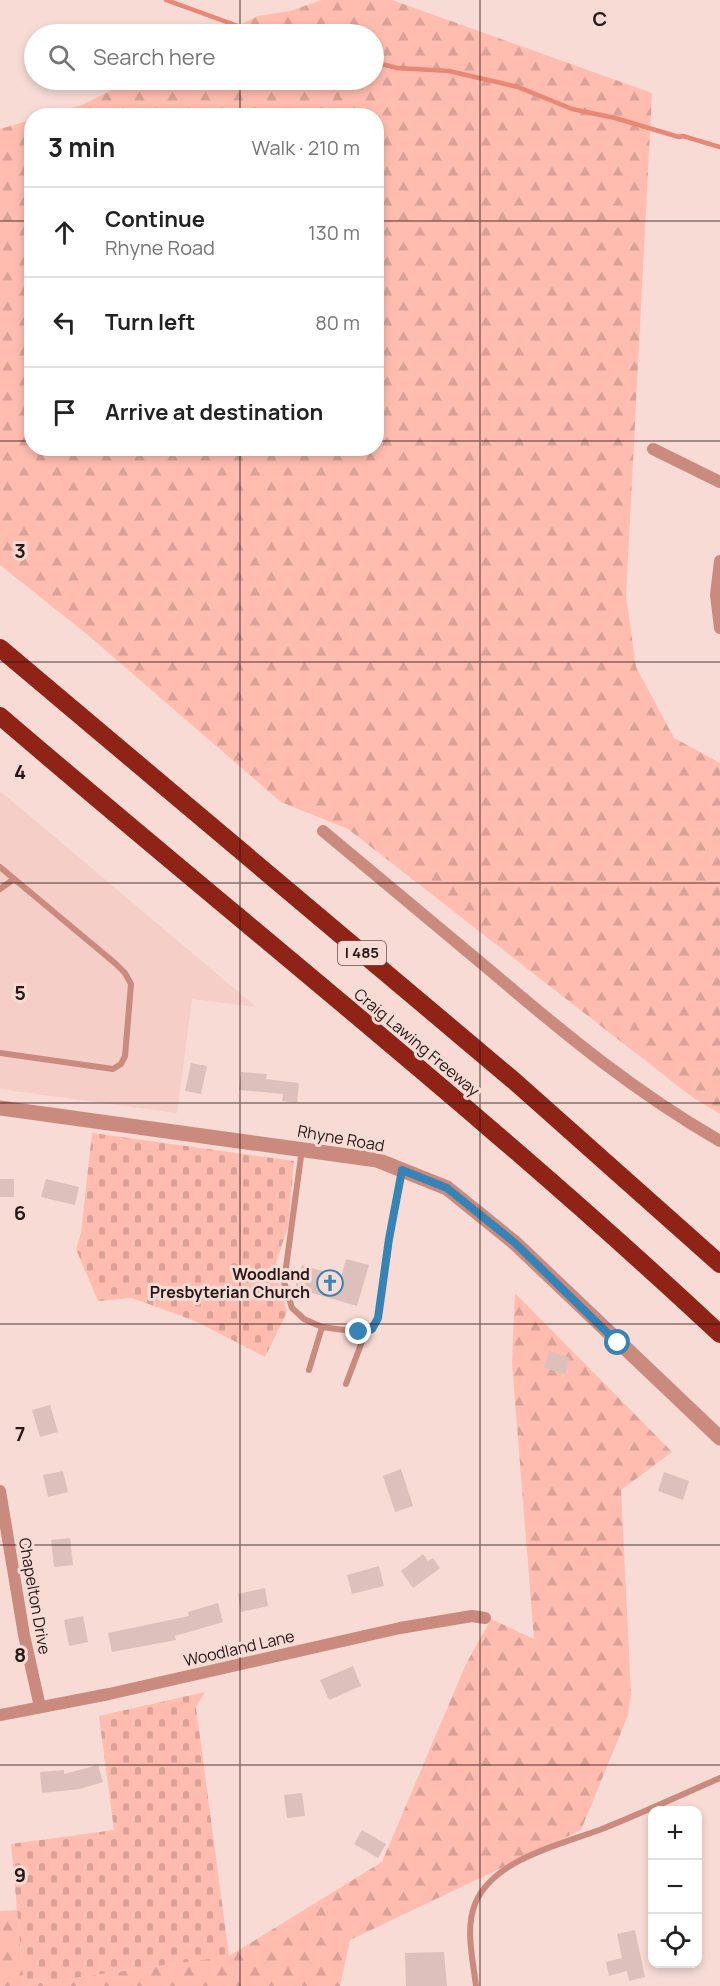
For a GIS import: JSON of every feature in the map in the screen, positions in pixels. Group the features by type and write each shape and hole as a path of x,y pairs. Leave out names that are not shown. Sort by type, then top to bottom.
{"highway":[{"name":"Craig Lawing Freeway","path":"0,648 513,1080 720,1264"},
{"name":"Craig Lawing Freeway","path":"0,716 494,1132 720,1334"}],"street":[{"path":"652,449 720,482"},
{"path":"720,561 716,595 720,628"},
{"path":"323,831 620,1077 676,1115 720,1140"},
{"name":"Rhyne Road","path":"0,1108 377,1160 447,1188 515,1243 720,1438"},
{"name":"Chapelton Drive","path":"0,1491 24,1635 40,1707"},
{"name":"Woodland Lane","path":"0,1715 109,1694 400,1628 471,1616 485,1618"}],"lane":[{"path":"0,867 125,973 130,984 125,1056 121,1064 113,1069 0,1053"},
{"path":"0,889 14,879"},
{"path":"302,1149 285,1282 292,1308 304,1319 322,1328 366,1331 372,1329 378,1318 402,1170"},
{"path":"309,1371 322,1328"},
{"path":"346,1384 366,1331"},
{"path":"476,1986 471,1944 472,1915 479,1895 494,1879 519,1861 550,1846 602,1829 720,1778"}],"shaded area":[{"path":"0,791 256,1007 192,999 177,1113 0,1089"}],"green space":[{"path":"322,0 392,0 652,93 626,596 636,667 674,738 720,763 720,1114 692,1097 348,829 281,802 89,636 0,565 0,129 24,122 24,456 384,456 384,108 72,108 112,90 384,90 384,24 242,24 258,16 290,11"},
{"path":"92,1133 294,1161 288,1227 276,1262 287,1312 265,1357 195,1321 132,1298 98,1301 76,1249 81,1233"},
{"path":"515,1293 672,1452 621,1490 631,1694 628,1715 581,1830 350,1940 340,1986 0,1986 0,1911 17,1910 24,1985 229,1956 382,1862 466,1664 491,1619 534,1639 512,1363"},
{"path":"205,1692 196,1707 229,1956 24,1985 11,1844 114,1830 99,1716"}],"building":[{"path":"191,1063 207,1066 201,1094 185,1091"},
{"path":"241,1072 267,1074 266,1079 299,1083 297,1103 282,1101 283,1094 239,1090"},
{"path":"0,1179 14,1179 14,1197 0,1197"},
{"path":"46,1179 79,1187 75,1205 41,1197"},
{"name":"Woodland Presbyterian Church","path":"346,1259 369,1265 357,1306 295,1288 302,1265 341,1277"},
{"path":"549,1351 570,1358 565,1374 544,1368"},
{"path":"50,1405 58,1432 40,1437 32,1410"},
{"path":"401,1469 413,1506 395,1512 383,1476"},
{"path":"63,1471 68,1492 48,1497 43,1475"},
{"path":"664,1472 689,1481 683,1500 658,1491"},
{"path":"70,1538 73,1565 54,1567 51,1540"},
{"path":"423,1554 428,1561 433,1558 440,1568 413,1588 401,1571"},
{"path":"379,1566 384,1586 352,1594 347,1575"},
{"path":"265,1588 268,1606 241,1612 238,1594"},
{"path":"218,1603 223,1622 175,1636 176,1640 112,1652 108,1633 189,1616 188,1612"},
{"path":"83,1616 88,1642 69,1646 64,1620"},
{"path":"353,1666 361,1686 329,1700 320,1680"},
{"path":"98,1765 103,1782 80,1789 42,1793 40,1772 64,1770 64,1774"},
{"path":"302,1793 305,1816 287,1818 284,1795"},
{"path":"362,1830 386,1844 378,1858 354,1844"},
{"path":"635,1930 645,1977 629,1981 627,1971 609,1976 606,1962 622,1958 617,1934"},
{"path":"444,1952 447,1986 406,1986 405,1953"}],"waterway":[{"path":"166,0 232,24"},
{"path":"384,65 397,68 449,71 518,87 572,109 615,118 720,147"}],"place":[{"name":"Woodland Presbyterian Church","path":"330,1283"}],"route":[{"path":"359,1332 372,1329 378,1318 402,1170 447,1188 515,1243 618,1343"}]}
